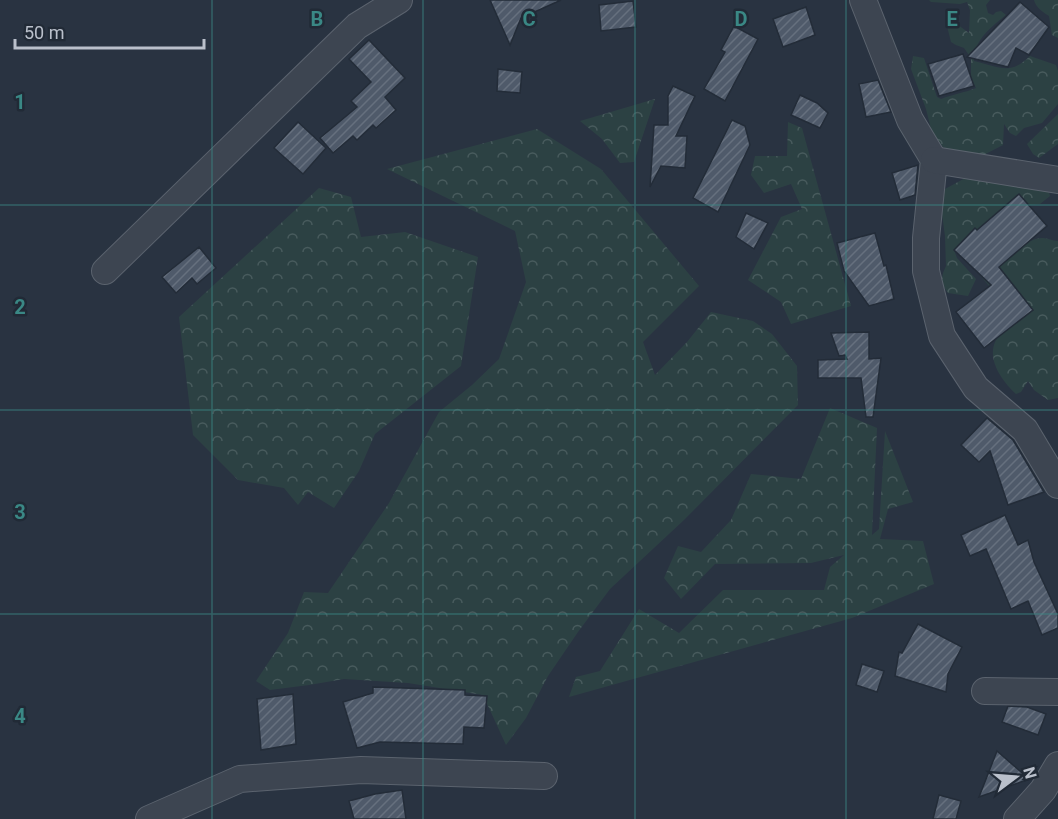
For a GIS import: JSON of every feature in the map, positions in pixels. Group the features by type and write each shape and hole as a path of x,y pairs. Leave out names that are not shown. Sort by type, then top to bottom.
{"street":[{"path":"105,271 357,26 399,0"},
{"path":"863,0 910,120 934,160 926,238 926,271 942,336 976,388 1025,430 1058,485"},
{"path":"934,160 1058,180"},
{"path":"985,691 1058,692"},
{"path":"1017,819 1043,790 1058,765"},
{"path":"148,819 240,779 361,770 544,776"}],"green space":[{"path":"929,0 990,0 986,5 988,13 993,15 1001,11 1006,15 989,29 980,41 974,61 1010,68 1030,56 1056,65 1058,104 1042,123 1024,128 1016,136 1010,133 1004,124 1003,145 972,161 943,147 932,133 911,69 913,56 924,58 937,97 941,99 976,88 971,78 971,58 964,48 951,42 947,26 954,22 969,33 970,10 967,2 960,4"},
{"path":"1034,0 1058,0 1058,38 1052,35 1049,16 1038,8"},
{"path":"655,99 634,162 620,163 602,139 580,121"},
{"path":"1058,114 1058,144 1039,158 1033,154 1027,144"},
{"path":"788,122 802,128 851,306 791,324 781,302 748,280 781,217 802,209 791,184 764,193 751,175 755,156 787,156"},
{"path":"537,129 601,169 699,286 643,342 655,375 687,342 711,312 753,321 772,334 797,366 798,405 684,520 610,589 548,676 526,718 506,745 483,695 408,683 344,679 270,690 256,681 288,633 304,592 328,593 389,503 439,412 499,359 526,282 515,231 387,169"},
{"path":"969,176 1047,185 1050,196 1040,204 1029,205 1019,194 984,224 1012,256 1034,240 1043,238 1058,241 1058,398 1048,400 1034,390 1028,381 1021,392 1016,394 997,369 993,355 996,340 1033,310 1005,275 990,287 978,273 999,251 975,229 954,250 957,258 976,279 968,296 948,293 941,283 946,266 940,200 945,189"},
{"path":"319,188 351,197 361,237 405,232 478,257 461,366 375,434 359,471 334,508 308,492 298,505 284,488 238,480 193,435 179,317"},
{"path":"830,408 877,428 872,535 879,529 885,431 913,502 888,509 880,539 923,541 934,584 852,618 569,697 576,677 600,671 639,609 679,633 723,590 824,590 830,567 844,555 811,563 715,564 681,599 664,578 678,546 701,552 731,520 751,474 801,479"}],"building":[{"path":"490,0 561,0 521,18 510,45"},
{"path":"633,1 636,27 601,31 599,5"},
{"path":"1020,2 1049,27 1029,55 1016,48 1008,67 967,57"},
{"path":"806,7 815,35 783,47 773,19"},
{"path":"734,26 758,39 725,101 704,89 725,52 721,50"},
{"path":"369,40 405,78 385,97 396,110 376,128 373,125 357,140 353,136 333,153 320,138 357,107 351,101 371,82 349,59"},
{"path":"963,54 974,86 939,96 928,64"},
{"path":"498,69 522,72 520,93 497,91"},
{"path":"878,80 891,112 866,117 859,84"},
{"path":"673,86 695,96 676,136 687,136 685,168 661,166 650,187 654,125 668,125 668,96"},
{"path":"800,95 817,103 828,113 820,128 791,115"},
{"path":"732,120 745,126 750,145 718,212 693,198"},
{"path":"298,122 326,148 303,174 274,148"},
{"path":"918,165 915,195 900,200 892,173"},
{"path":"1019,194 1047,226 999,267 1033,310 984,348 956,312 991,285 954,250 975,228 977,230"},
{"path":"746,213 768,223 754,249 736,237"},
{"path":"875,233 894,299 869,306 844,271 837,243"},
{"path":"199,247 216,268 197,284 192,278 176,293 162,277"},
{"path":"869,332 869,359 881,358 873,417 866,417 861,378 818,378 818,360 847,359 845,355 839,356 831,333"},
{"path":"987,418 1013,440 1044,492 1008,505 990,451 979,462 961,445"},
{"path":"1005,515 1018,545 1028,540 1034,562 1058,614 1058,628 1042,635 1028,601 1011,609 986,549 970,556 961,535"},
{"path":"918,624 962,647 948,674 946,692 895,676 899,652 902,653"},
{"path":"862,664 884,671 877,692 856,685"},
{"path":"373,687 465,690 465,695 487,696 484,728 464,727 463,744 380,742 357,748 343,702 373,693"},
{"path":"293,694 296,744 261,750 257,699"},
{"path":"1008,706 1027,707 1046,714 1038,735 1002,722"},
{"path":"997,751 1029,779 979,797"},
{"path":"402,790 406,819 354,819 349,801"},
{"path":"939,795 961,801 956,819 933,819"}]}
